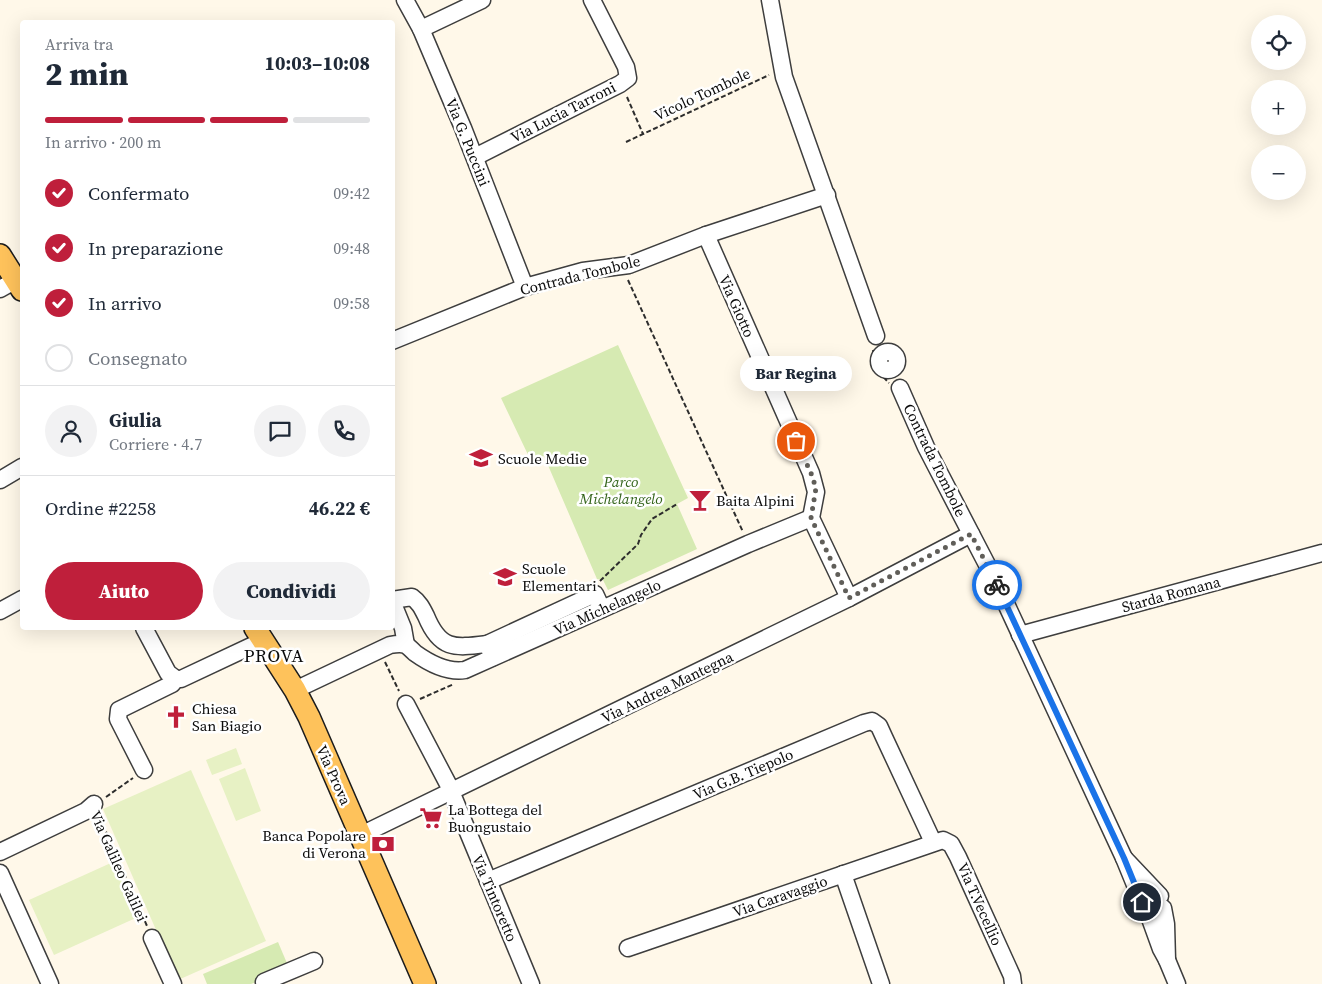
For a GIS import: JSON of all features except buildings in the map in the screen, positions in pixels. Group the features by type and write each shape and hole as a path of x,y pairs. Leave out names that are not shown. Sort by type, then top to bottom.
{"main road":[{"path":"0,255 13,286"},
{"name":"Via Prova","path":"260,634 309,716 425,984"}],"street":[{"name":"Via G. Puccini","path":"405,0 421,28 475,157 525,287"},
{"path":"421,28 482,0"},
{"name":"Via Lucia Tarroni","path":"475,157 620,84 628,78 626,67 592,0"},
{"name":"Contrada Tombole","path":"770,0 784,77 876,336 926,447 995,580 1124,858 1153,905 1161,949 1177,984"},
{"name":"Contrada Tombole","path":"395,340 525,287 583,271 629,265 706,235 827,195"},
{"name":"Via Giotto","path":"706,235 811,473 816,492 811,518"},
{"path":"0,480 20,468"},
{"path":"811,518 849,598"},
{"name":"Via Michelangelo","path":"456,672 465,670 490,650 598,602 811,518"},
{"name":"Via Andrea Mantegna","path":"361,835 849,598 971,534"},
{"name":"Starda Romana","path":"1020,635 1322,553"},
{"path":"395,600 412,597 415,599 421,606 438,639 451,645 490,650"},
{"path":"0,611 20,601"},
{"path":"395,608 403,628 406,645"},
{"path":"145,630 168,673 176,679 181,679 260,634"},
{"path":"295,690 390,645 406,645 430,662 446,670 456,672"},
{"path":"144,770 118,719 119,710 172,684 176,679"},
{"name":"Via Tintoretto","path":"406,704 452,792 532,984"},
{"name":"Via G.B. Tiepolo","path":"488,881 855,726 872,721 879,726 932,842"},
{"name":"Via Galileo Galilei","path":"0,852 86,811 94,804"},
{"name":"Via T.Vecellio","path":"932,842 943,840 951,844 1014,984"},
{"name":"Via Caravaggio","path":"628,948 932,842"},
{"path":"0,873 50,984"},
{"path":"843,874 881,984"},
{"path":"152,938 173,984"},
{"path":"263,983 314,961"}],"path":[{"name":"Vicolo Tombole","path":"626,142 769,75"},
{"name":"Vicolo Tombole","path":"620,84 644,134"},
{"path":"624,272 748,544"},
{"path":"598,602 601,580 638,544 652,519 677,504"},
{"path":"380,650 406,704 457,683 456,672"},
{"path":"94,804 144,770"},
{"name":"Via Galileo Galilei","path":"94,804 152,938"}],"green space":[{"name":"Parco Michelangelo","path":"618,345 688,498 677,504 697,549 608,590 603,580 597,579 544,456 531,461 501,398"},
{"path":"236,748 242,764 212,775 206,760"},
{"path":"245,768 261,811 236,821 219,779"},
{"path":"191,770 266,941 178,980 103,809"},
{"path":"113,862 138,917 54,955 29,900"},
{"path":"278,942 289,968 251,984 207,984 203,974"}],"way so far":[{"path":"796,441 816,488 811,518 849,598 971,534 997,585"}],"place":[{"name":"Bar Regina","path":"796,441"},
{"name":"Scuole Medie","path":"481,458"},
{"name":"Baita Alpini","path":"700,500"},
{"name":"Scuole Elementari","path":"505,577"},
{"name":"Chiesa San Biagio","path":"176,717"},
{"name":"La Bottega del Buongustaio","path":"431,818"},
{"name":"Banca Popolare di Verona","path":"383,844"}],"district":[{"name":"PROVA","path":"274,655"}],"route":[{"path":"997,585 1124,858 1142,902"}]}
